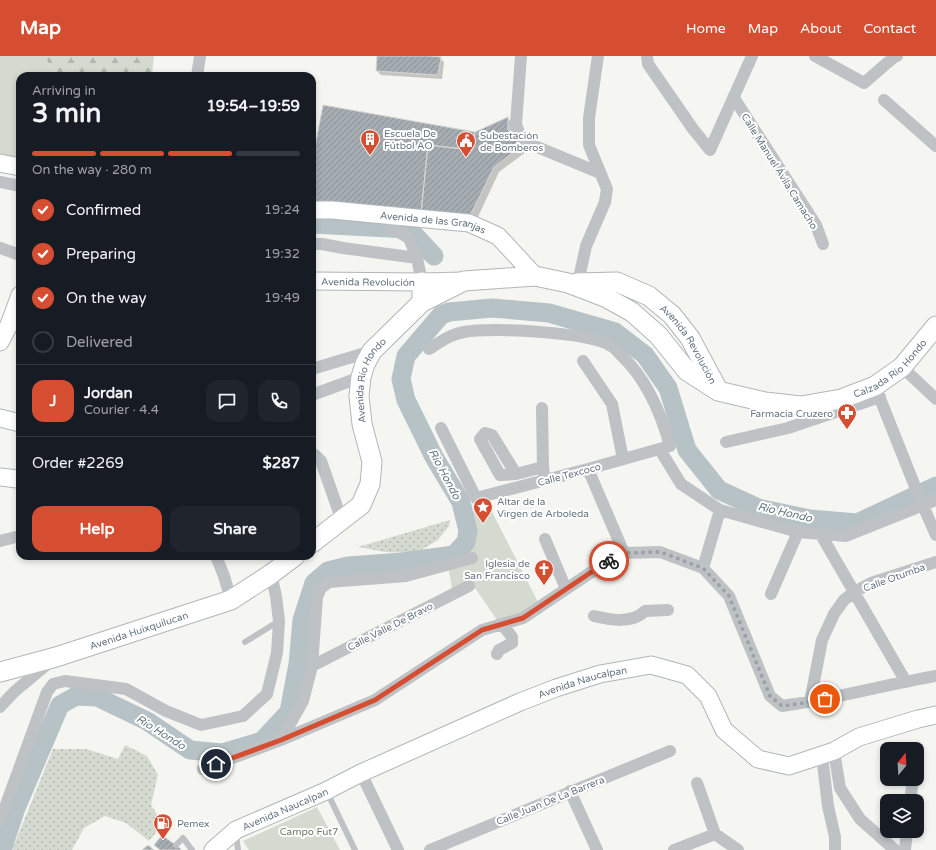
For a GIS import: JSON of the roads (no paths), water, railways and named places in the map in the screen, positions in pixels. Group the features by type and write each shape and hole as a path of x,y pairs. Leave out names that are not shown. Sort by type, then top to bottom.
{"main road":[{"path":"0,163 16,166"},
{"name":"Avenida de las Granjas","path":"316,210 332,210 469,223 498,236 536,276"},
{"name":"Avenida Revolución","path":"316,281 422,282 464,281 536,276 573,283 607,298 632,312 658,335 687,371 718,390"},
{"name":"Avenida Río Hondo","path":"316,540 361,505 370,484 372,462 362,424 359,396 361,378 365,364 372,351 422,302 464,281"},
{"path":"422,282 422,302"},
{"path":"0,342 9,325 16,306"},
{"name":"Calzada Río Hondo","path":"718,390 765,402 801,406 877,392 902,367 936,326"},
{"path":"0,418 16,422"},
{"path":"0,477 16,478"},
{"path":"271,574 290,560"},
{"name":"Avenida Huixquilucan","path":"0,672 56,657 231,600 271,574"},
{"name":"Avenida Naucalpan","path":"213,850 236,830 326,791 361,773 520,702 556,688 600,674 651,665 687,675 708,696 724,730 758,759 789,766 828,754 859,737 936,715"}],"street":[{"path":"198,72 200,56"},
{"path":"521,56 516,124 520,136 530,144 600,173"},
{"path":"573,283 586,246 605,202 607,189 589,145 589,118 598,56"},
{"path":"647,56 648,64 693,129 710,150 752,56"},
{"path":"815,56 864,83 894,57"},
{"name":"Calle Manuel Ávila Camacho","path":"734,98 816,225 823,244"},
{"path":"884,100 936,146"},
{"path":"0,182 16,185"},
{"path":"392,228 409,238 417,258 422,282"},
{"path":"316,244 417,258"},
{"path":"0,248 16,254"},
{"path":"429,349 448,337 464,332 496,330 529,331 591,338 611,346 631,364 645,383 663,422 666,447 662,453 681,484 720,510 798,532 846,536 922,502 936,500"},
{"path":"316,368 372,351"},
{"path":"584,361 612,404 623,459"},
{"path":"902,367 936,399"},
{"path":"316,394 361,378"},
{"path":"726,442 788,428 877,392 936,535"},
{"path":"542,408 543,467 545,480"},
{"name":"Calle Texcoco","path":"441,428 476,498 666,447"},
{"path":"516,474 492,435 485,434 480,439 500,475 516,474 543,467"},
{"path":"316,457 321,461 342,521"},
{"path":"588,469 624,553"},
{"path":"703,568 720,510"},
{"path":"771,594 798,532"},
{"path":"820,533 906,682"},
{"path":"0,541 16,537"},
{"path":"545,539 566,589"},
{"path":"203,769 281,740 375,700 482,630 523,618 624,553 660,552 703,568 729,596 770,696 782,706 810,702 936,676"},
{"path":"281,740 303,701 312,666 317,597 321,588 329,582 406,576 472,558"},
{"path":"218,560 231,600"},
{"name":"Calle Otumba","path":"810,702 822,640 834,614 844,600 854,592 871,583 936,562"},
{"path":"0,821 47,692 53,684 65,681 126,689 166,711 201,725 243,716 267,694 277,653 279,621 271,574"},
{"name":"Calle Valle De Bravo","path":"312,666 469,586"},
{"path":"594,616 608,620 627,619 640,616 645,611 668,610"},
{"path":"497,654 499,650 512,643 512,637 502,624"},
{"path":"0,707 14,692 56,657"},
{"name":"Calle Juan De La Barrera","path":"430,850 670,751"},
{"path":"828,754 828,806 835,837 835,850"},
{"path":"828,754 840,788 860,819 895,850"},
{"path":"361,773 398,850"},
{"path":"697,783 715,834 738,850"},
{"path":"570,791 597,850"},
{"path":"674,850 715,834"},
{"path":"905,850 906,838"}],"lane":[{"path":"246,642 279,621"},
{"path":"326,791 355,850"},
{"path":"236,830 238,850"},
{"path":"176,845 183,838 192,850"}],"waterway":[{"path":"316,224 409,229 434,256"},
{"name":"Rio Hondo","path":"2,850 16,808 60,705 76,696 97,697 147,721 190,750 222,753 262,741 289,712 298,664 302,620 314,583 328,571 348,566 402,562 454,555 466,542 468,531 461,502 434,457 406,400 401,379 406,356 441,315 449,312 492,308 549,313 615,332 645,355 668,388 687,450 719,490 758,508 810,519 857,523 936,486"}],"place":[{"name":"Escuela De Fútbol AO","path":"370,156"},
{"name":"Subestación de Bomberos","path":"466,158"},
{"name":"Farmacia Cruzero","path":"847,430"},
{"name":"Altar de la Virgen de Arboleda","path":"483,524"},
{"name":"Iglesia de San Francisco","path":"544,586"},
{"name":"Pemex","path":"163,840"}],"park label":[{"name":"Campo Fut7","path":"309,831"}]}
